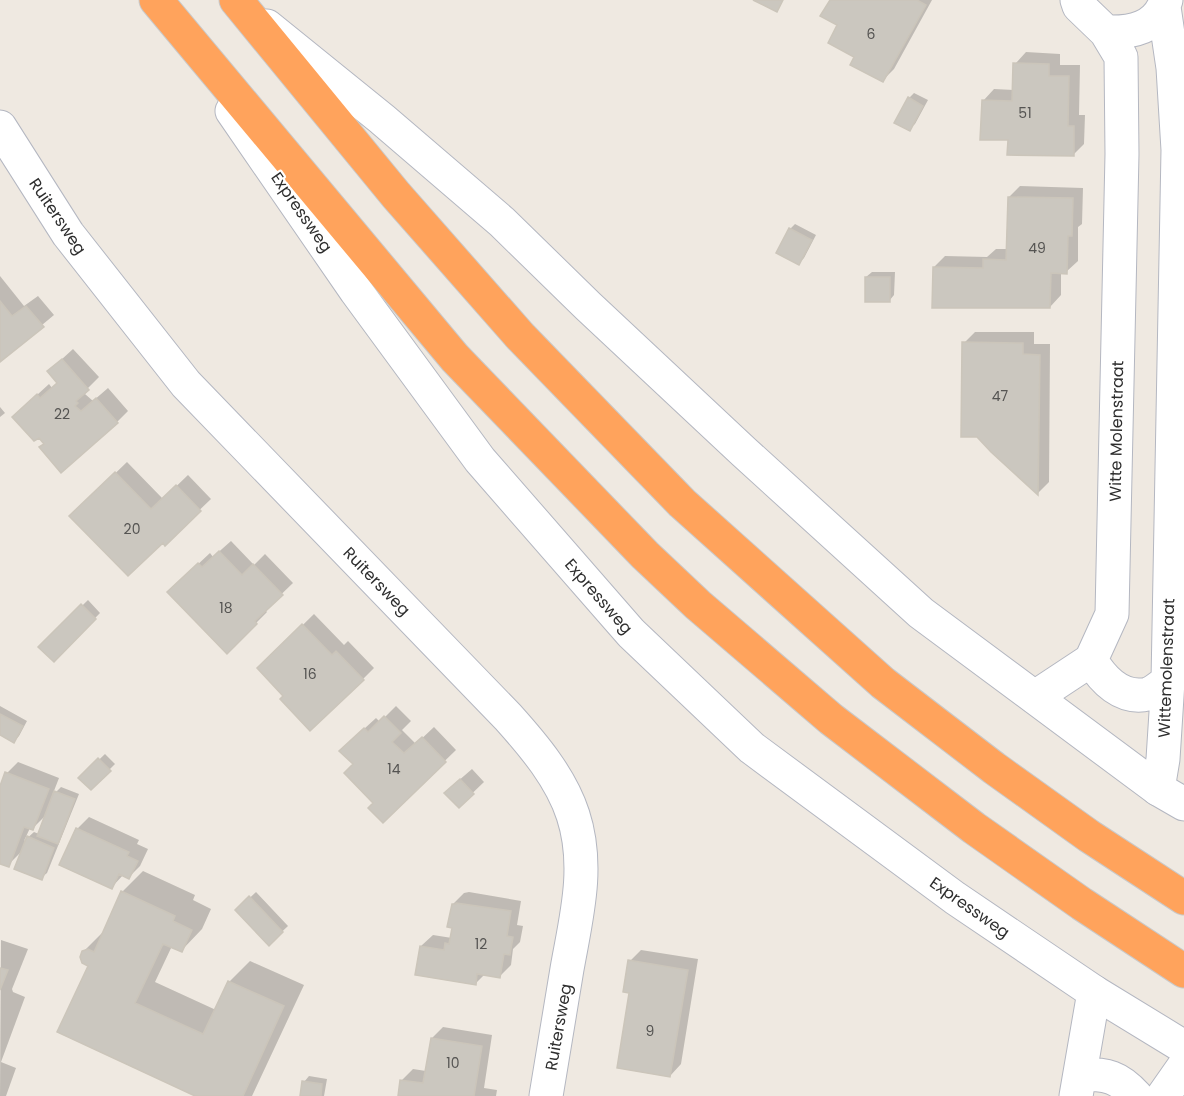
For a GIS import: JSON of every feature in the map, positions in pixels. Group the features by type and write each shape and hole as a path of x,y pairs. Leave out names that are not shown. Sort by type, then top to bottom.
{"highway":[{"name":"Expressweg","path":"156,0 455,358 645,555 698,605 831,719 974,828 1082,904 1184,971"},
{"path":"238,2 396,195 520,336 682,503 883,683 994,768 1089,836 1184,898"}],"street":[{"name":"Expressweg","path":"156,0 356,291 480,460 631,633 752,748 955,898 1094,992 1184,1047"},
{"path":"238,2 382,119 502,222 736,444 921,613 1045,691 1171,797"},
{"path":"1075,2 1106,32 1124,33 1140,29 1154,20 1165,4"},
{"name":"Wittemolenstraat","path":"1165,4 1173,68 1178,150 1168,681 1163,759 1171,797"},
{"name":"Witte Molenstraat","path":"1045,691 1091,660 1112,614 1122,154 1121,57 1106,32"},
{"name":"Ruitersweg","path":"0,127 68,234 186,384 514,724 538,753 565,794 580,845 581,888 546,1096"},
{"path":"1091,660 1100,675 1113,687 1129,694 1149,694 1168,681"},
{"path":"1079,1085 1094,992"},
{"path":"1163,1096 1184,1066"},
{"path":"1079,1085 1099,1074 1119,1079 1136,1096"}],"building":[{"path":"753,0 783,0 777,12"},
{"path":"830,0 917,0 926,5 883,82 850,65 854,57 828,43 837,25 820,16"},
{"path":"1013,63 1049,64 1049,76 1069,76 1068,126 1074,126 1074,156 1007,155 1008,140 980,140 982,100 1012,101"},
{"path":"908,97 923,106 910,131 894,123"},
{"path":"1008,197 1073,198 1072,236 1068,236 1067,274 1051,273 1050,308 932,308 933,267 983,268 983,259 1006,260"},
{"path":"789,228 812,240 799,265 776,253"},
{"path":"865,277 890,277 890,302 865,302"},
{"path":"0,301 12,316 26,306 44,327 0,362"},
{"path":"962,342 1023,343 1023,354 1040,355 1038,495 977,437 961,437"},
{"path":"62,359 89,390 76,401 78,403 75,406 81,411 96,398 118,423 61,473 39,447 44,444 39,438 34,441 12,417 37,394 40,398 57,383 47,371"},
{"path":"115,472 151,509 176,485 201,511 165,546 163,543 128,576 69,516"},
{"path":"219,551 242,575 253,564 283,595 255,621 257,624 227,654 167,592 198,563 202,567"},
{"path":"81,604 96,619 54,662 38,647"},
{"path":"302,624 332,655 336,651 364,680 310,731 280,699 283,696 257,668"},
{"path":"0,714 23,726 14,743 0,735"},
{"path":"384,716 401,733 392,742 404,753 422,737 446,762 383,823 368,808 373,803 344,773 353,764 339,751 364,728 368,732"},
{"path":"98,758 111,771 91,790 78,778"},
{"path":"5,772 49,789 33,830 24,827 9,867 0,864 0,786"},
{"path":"460,779 474,794 459,808 444,793"},
{"path":"54,791 75,799 58,844 37,836"},
{"path":"76,828 129,852 127,856 138,861 129,879 119,874 112,889 59,865"},
{"path":"27,836 54,848 42,880 14,869"},
{"path":"121,891 175,916 173,921 192,930 182,952 163,944 135,1003 203,1034 228,981 284,1006 243,1096 195,1096 57,1032 88,966 82,963 80,957 82,951 88,949 94,952"},
{"path":"249,896 283,932 269,946 235,910"},
{"path":"452,904 511,911 507,936 513,937 510,955 504,954 500,978 477,974 476,985 415,975 420,946 444,950 445,943 449,944 452,928 447,927"},
{"path":"628,960 688,970 670,1077 617,1068 629,993 623,992"},
{"path":"0,968 8,970 0,990"},
{"path":"431,1038 482,1046 474,1096 398,1096 400,1080 423,1083"},
{"path":"302,1081 322,1084 321,1096 300,1096"}]}
